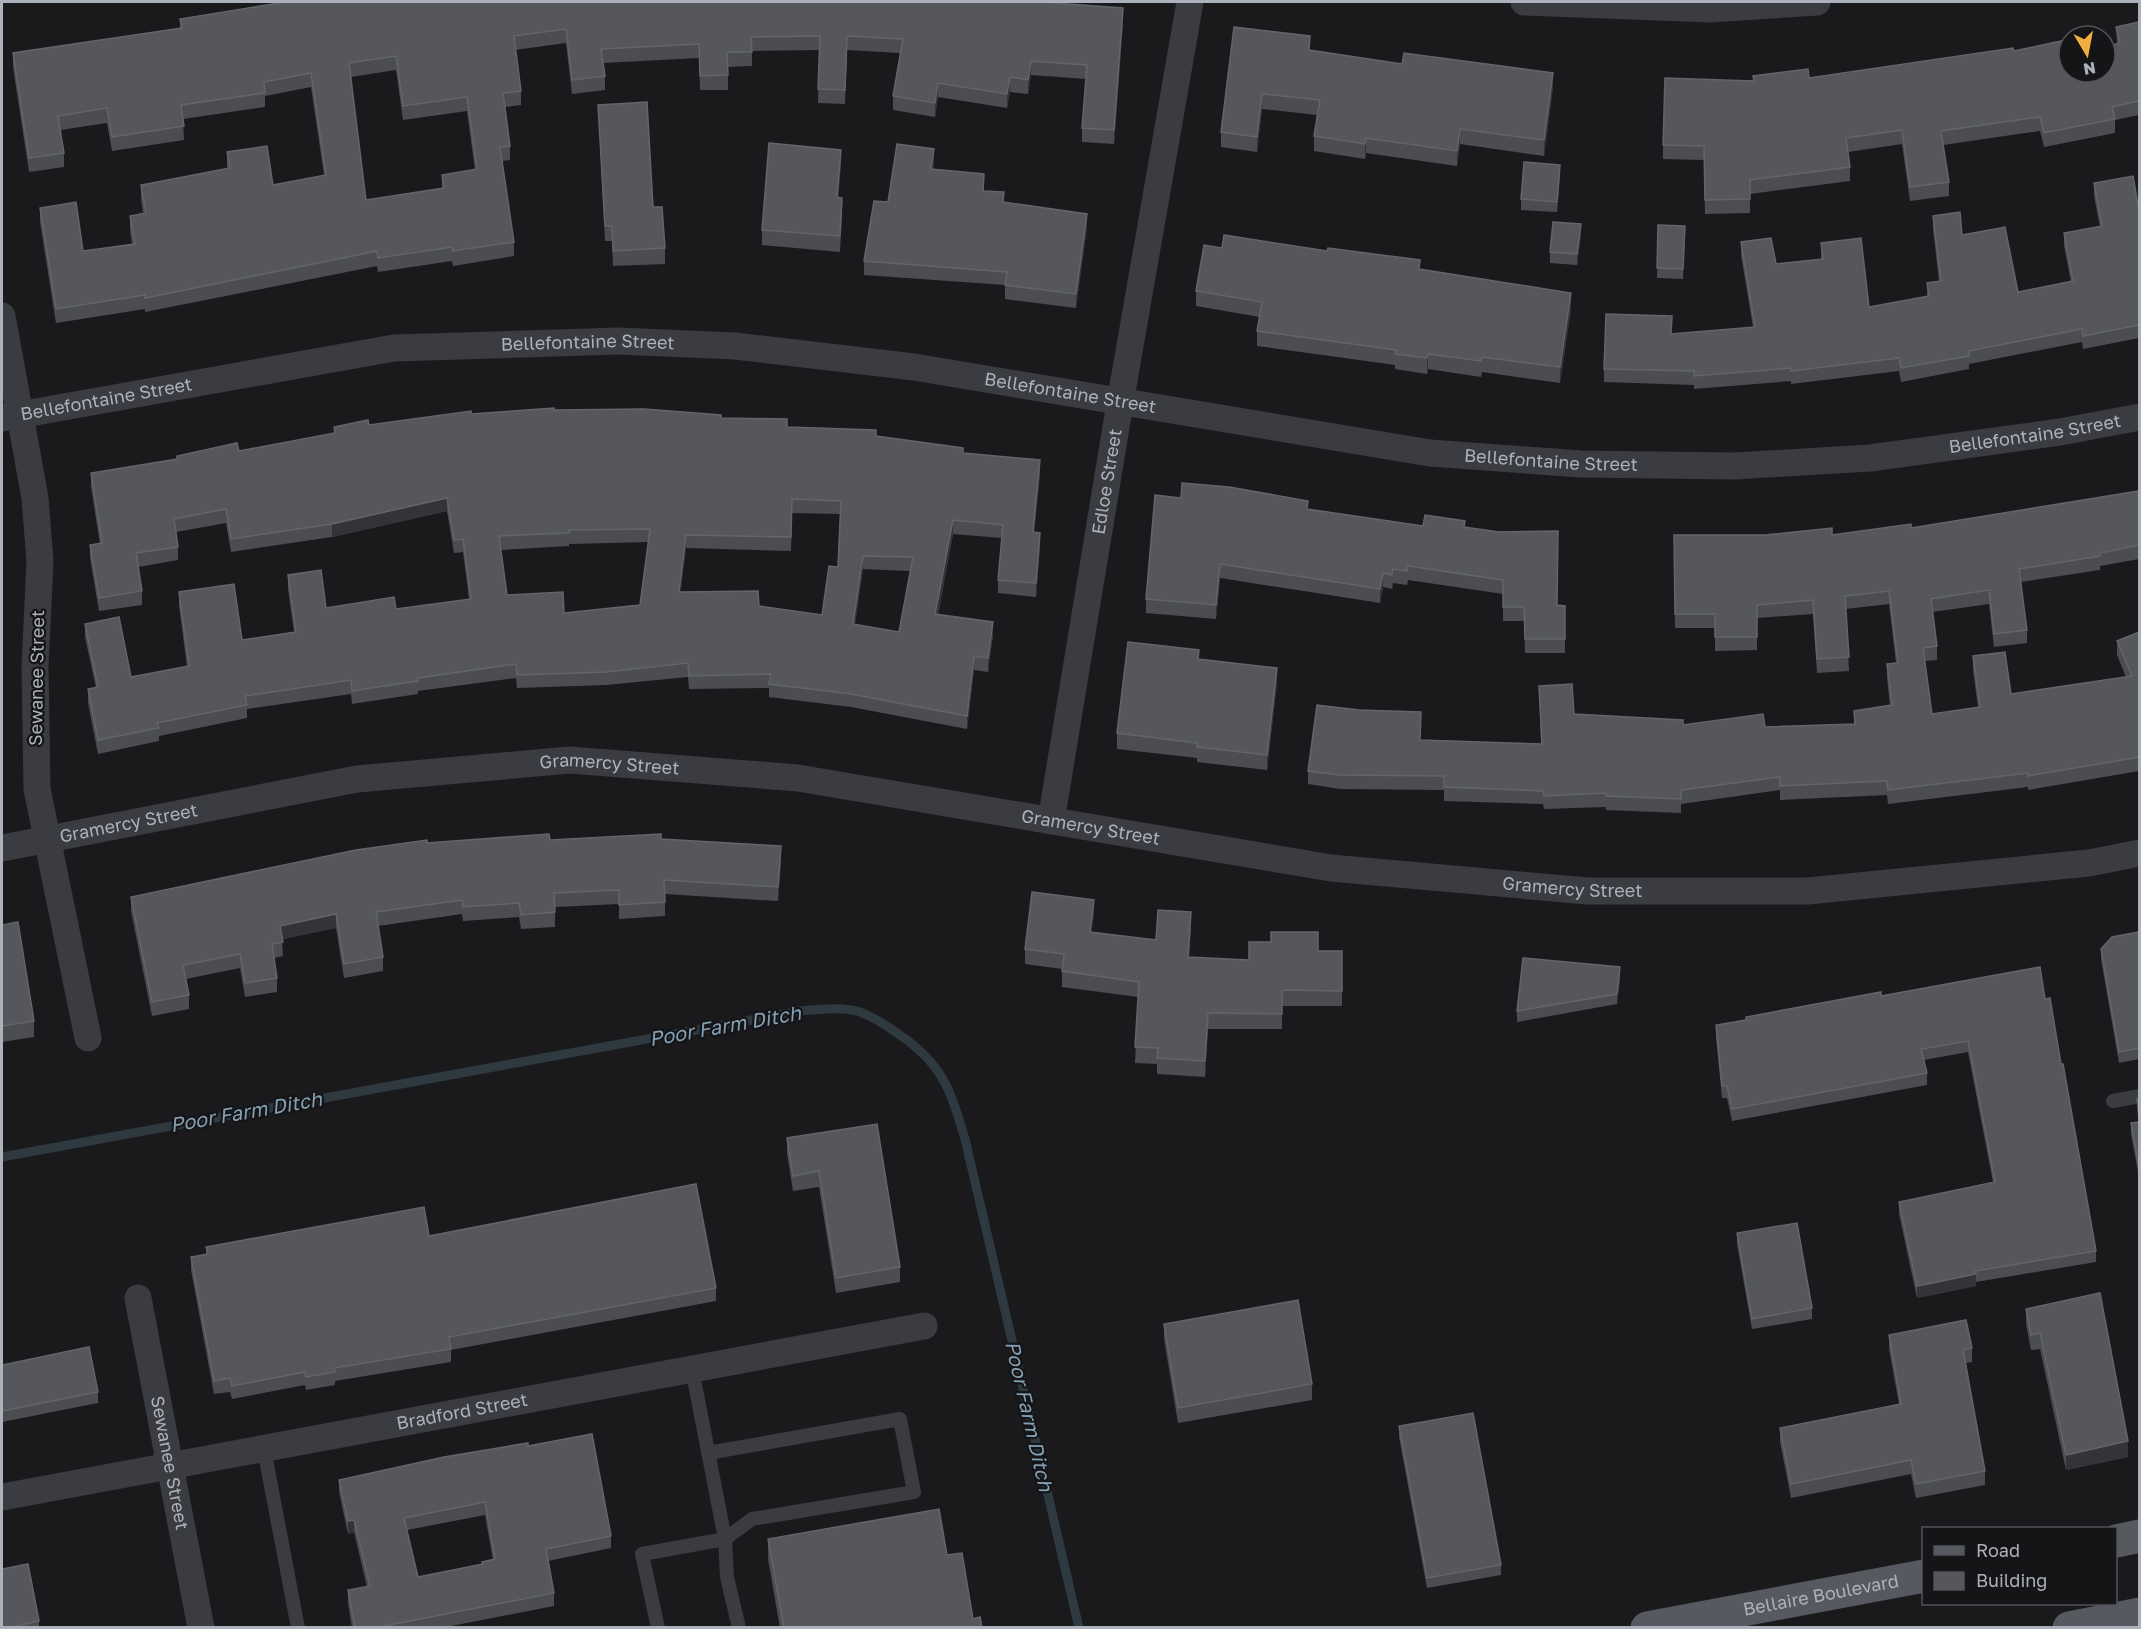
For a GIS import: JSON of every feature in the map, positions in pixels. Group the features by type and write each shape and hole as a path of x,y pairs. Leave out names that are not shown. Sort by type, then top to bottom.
{"main road":[{"path":"2117,1541 2139,1536"},
{"name":"Bellaire Boulevard","path":"1647,1628 1735,1620 1922,1576"},
{"path":"2069,1628 2139,1614"}],"street":[{"name":"Edloe Street","path":"1052,821 1120,402 1190,2"},
{"path":"1524,2 1711,9 1817,2"},
{"name":"Sewanee Street","path":"2,316 11,416 35,498 40,561 35,666 37,789 88,1038"},
{"name":"Bellefontaine Street","path":"11,416 394,348 619,341 735,346 914,367 1430,453 1581,464 1735,466 1870,458 2060,432 2139,417"},
{"name":"Gramercy Street","path":"2,848 357,779 570,759 798,778 1331,868 1587,891 1808,891 2089,863 2139,853"},
{"name":"Sewanee Street","path":"138,1298 201,1628"},
{"name":"Bradford Street","path":"2,1497 924,1326"}],"lane":[{"path":"2113,1101 2139,1096"},
{"path":"692,1369 725,1539 727,1577 739,1628"},
{"path":"658,1628 642,1554 725,1539 752,1519 914,1492 900,1419 708,1453"},
{"path":"264,1449 298,1628"}],"building":[{"path":"285,2 1041,2 1123,8 1114,130 1082,128 1087,65 1031,61 1028,80 1010,77 1007,94 938,83 935,103 893,96 903,39 847,36 845,90 818,89 820,36 751,37 752,52 727,52 728,75 700,76 699,44 601,49 605,76 572,80 566,29 514,36 521,91 503,93 510,146 500,147 514,242 453,251 452,247 378,258 377,251 145,298 145,295 56,309 40,208 76,202 83,251 135,244 130,216 146,213 141,185 230,168 227,152 267,146 273,185 326,175 311,73 264,82 265,93 181,105 184,126 112,137 107,108 58,116 64,153 29,158 13,53 182,28 180,19","holes":["396,56 403,106 467,97 477,169 442,175 444,188 366,200 349,63"]},
{"path":"2139,22 2139,101 2112,107 2115,119 2044,133 2040,117 1941,131 1949,182 1910,187 1902,130 1846,138 1850,167 1750,180 1750,199 1705,200 1704,146 1663,145 1665,78 1754,81 1753,76 1808,69 1809,78 2013,48 2014,51 2057,42 2057,84 2117,84 2117,44 2120,43 2117,27"},
{"path":"1234,27 1310,36 1309,50 1402,64 1404,53 1553,73 1544,140 1460,129 1457,151 1366,138 1365,144 1314,136 1320,100 1262,94 1257,137 1221,132"},
{"path":"647,102 653,207 662,207 665,248 613,251 612,226 605,226 598,105"},
{"path":"769,143 841,150 837,197 842,198 840,236 762,230"},
{"path":"897,144 934,149 931,169 984,174 983,191 1004,192 1003,202 1087,214 1076,294 1005,285 1007,272 864,261 874,201 888,202"},
{"path":"1524,162 1560,165 1557,202 1521,199"},
{"path":"2133,176 2139,211 2139,325 2083,336 2082,329 1969,351 1969,356 1901,368 1899,358 1791,371 1791,368 1694,376 1694,371 1604,369 1606,314 1672,316 1671,334 1755,327 1741,242 1771,238 1776,264 1823,259 1821,243 1861,238 1869,307 1929,296 1927,283 1941,281 1933,216 1960,212 1962,235 2005,227 2018,292 2073,281 2064,233 2102,226 2094,183"},
{"path":"1553,222 1581,224 1577,254 1550,252"},
{"path":"1658,225 1685,226 1683,269 1657,268"},
{"path":"1224,235 1327,251 1328,248 1420,260 1419,269 1571,293 1560,367 1482,357 1481,361 1428,354 1427,358 1395,354 1396,350 1257,331 1262,302 1196,291 1204,245 1222,248"},
{"path":"554,408 554,410 644,409 721,415 721,418 787,419 787,427 876,430 876,436 963,448 963,453 1040,460 1033,532 1040,533 1036,583 998,580 1003,525 953,520 935,614 993,622 988,658 974,656 967,716 851,694 769,684 771,674 689,676 688,663 606,672 517,675 516,664 418,678 418,681 352,691 351,680 245,696 247,705 157,723 159,728 98,740 88,689 98,687 85,624 119,617 131,677 189,666 179,592 234,584 242,640 296,632 288,575 321,570 326,608 394,597 396,609 471,599 463,539 454,540 447,498 332,524 231,539 226,509 174,519 178,547 136,553 142,591 99,598 90,545 102,543 91,473 177,459 177,456 237,443 239,451 335,433 334,427 368,420 369,425 471,411 471,414","holes":["792,499 841,501 838,567 829,566 822,615 759,606 758,591 679,592 686,535 791,537","650,529 640,605 564,613 563,592 507,595 499,536 569,533 569,530","863,556 913,557 899,632 853,624"]},
{"path":"1182,483 1229,487 1308,501 1307,509 1423,526 1425,515 1465,521 1464,527 1499,532 1558,531 1557,605 1565,606 1565,639 1525,639 1524,607 1503,607 1503,580 1408,566 1407,571 1393,569 1392,575 1383,573 1380,589 1220,564 1216,605 1146,599 1155,495 1181,498"},
{"path":"2139,491 2139,545 2100,553 2100,556 2019,569 2027,630 1994,634 1989,590 1931,599 1937,646 1923,648 1932,714 1980,707 1973,656 2005,652 2011,694 2132,676 2117,641 2139,632 2139,757 2028,776 2028,773 1888,790 1887,781 1780,786 1780,777 1681,790 1681,799 1606,796 1606,793 1544,796 1543,791 1444,787 1444,776 1340,775 1308,771 1317,705 1359,710 1421,712 1420,740 1542,744 1539,686 1572,684 1574,714 1683,720 1683,725 1763,714 1765,727 1855,724 1854,711 1892,705 1887,664 1898,663 1889,591 1845,596 1849,657 1817,659 1813,600 1757,605 1757,637 1715,637 1715,614 1675,614 1674,535 1765,535 1832,528 1832,535 1911,524 1911,528"},
{"path":"1128,642 1199,650 1198,659 1277,668 1267,755 1197,747 1197,743 1117,733"},
{"path":"549,834 550,840 661,834 661,839 781,846 778,887 664,880 665,902 619,905 619,890 554,893 555,912 521,915 519,903 463,907 462,900 376,912 383,957 344,964 336,914 280,926 283,942 272,944 277,978 245,983 240,954 183,965 189,995 152,1002 131,897 356,850 427,840 427,843"},
{"path":"1032,892 1094,900 1090,932 1156,940 1158,910 1191,912 1188,957 1249,960 1249,942 1271,942 1271,932 1318,932 1318,951 1342,951 1342,991 1282,990 1282,1014 1208,1013 1205,1061 1157,1058 1158,1048 1135,1047 1139,982 1062,971 1064,954 1025,949"},
{"path":"18,922 34,1021 2,1026 2,925"},
{"path":"2139,932 2139,1048 2119,1052 2101,949 2112,937"},
{"path":"1523,958 1620,967 1617,994 1517,1011"},
{"path":"2040,967 2045,999 2050,998 2096,1251 1975,1271 1976,1274 1917,1286 1899,1202 1995,1182 1968,1041 1921,1049 1927,1073 1732,1109 1727,1086 1722,1086 1716,1025 1746,1020 1746,1017 1881,992 1881,996"},
{"path":"2139,1122 2139,1167 2131,1123"},
{"path":"877,1124 900,1267 836,1278 819,1171 793,1176 787,1138"},
{"path":"696,1184 716,1288 449,1337 451,1349 334,1368 335,1372 306,1377 305,1372 232,1386 230,1378 214,1381 191,1257 208,1254 206,1247 424,1207 429,1236"},
{"path":"1797,1223 1812,1308 1752,1319 1737,1233"},
{"path":"2100,1293 2128,1441 2066,1455 2040,1333 2031,1335 2026,1309"},
{"path":"1298,1300 1312,1384 1178,1408 1164,1324"},
{"path":"1966,1320 1972,1348 1963,1350 1985,1471 1916,1484 1911,1460 1791,1484 1780,1428 1901,1404 1889,1335"},
{"path":"89,1347 98,1392 2,1411 2,1365"},
{"path":"1473,1413 1501,1565 1427,1578 1399,1426"},
{"path":"592,1434 611,1536 546,1549 554,1593 374,1628 355,1628 348,1590 370,1586 354,1520 348,1521 339,1480 444,1457 528,1443 528,1446","holes":["485,1502 495,1559 482,1562 483,1564 418,1577 404,1518"]},
{"path":"939,1509 947,1555 962,1553 973,1619 980,1617 982,1628 784,1628 768,1539"},
{"path":"28,1564 39,1621 15,1626 15,1628 2,1628 2,1569"}],"waterway":[{"name":"Poor Farm Ditch","path":"2,1157 800,1011 838,1009 865,1014 893,1030 924,1055 942,1078 954,1105 965,1139 1079,1628"}]}
